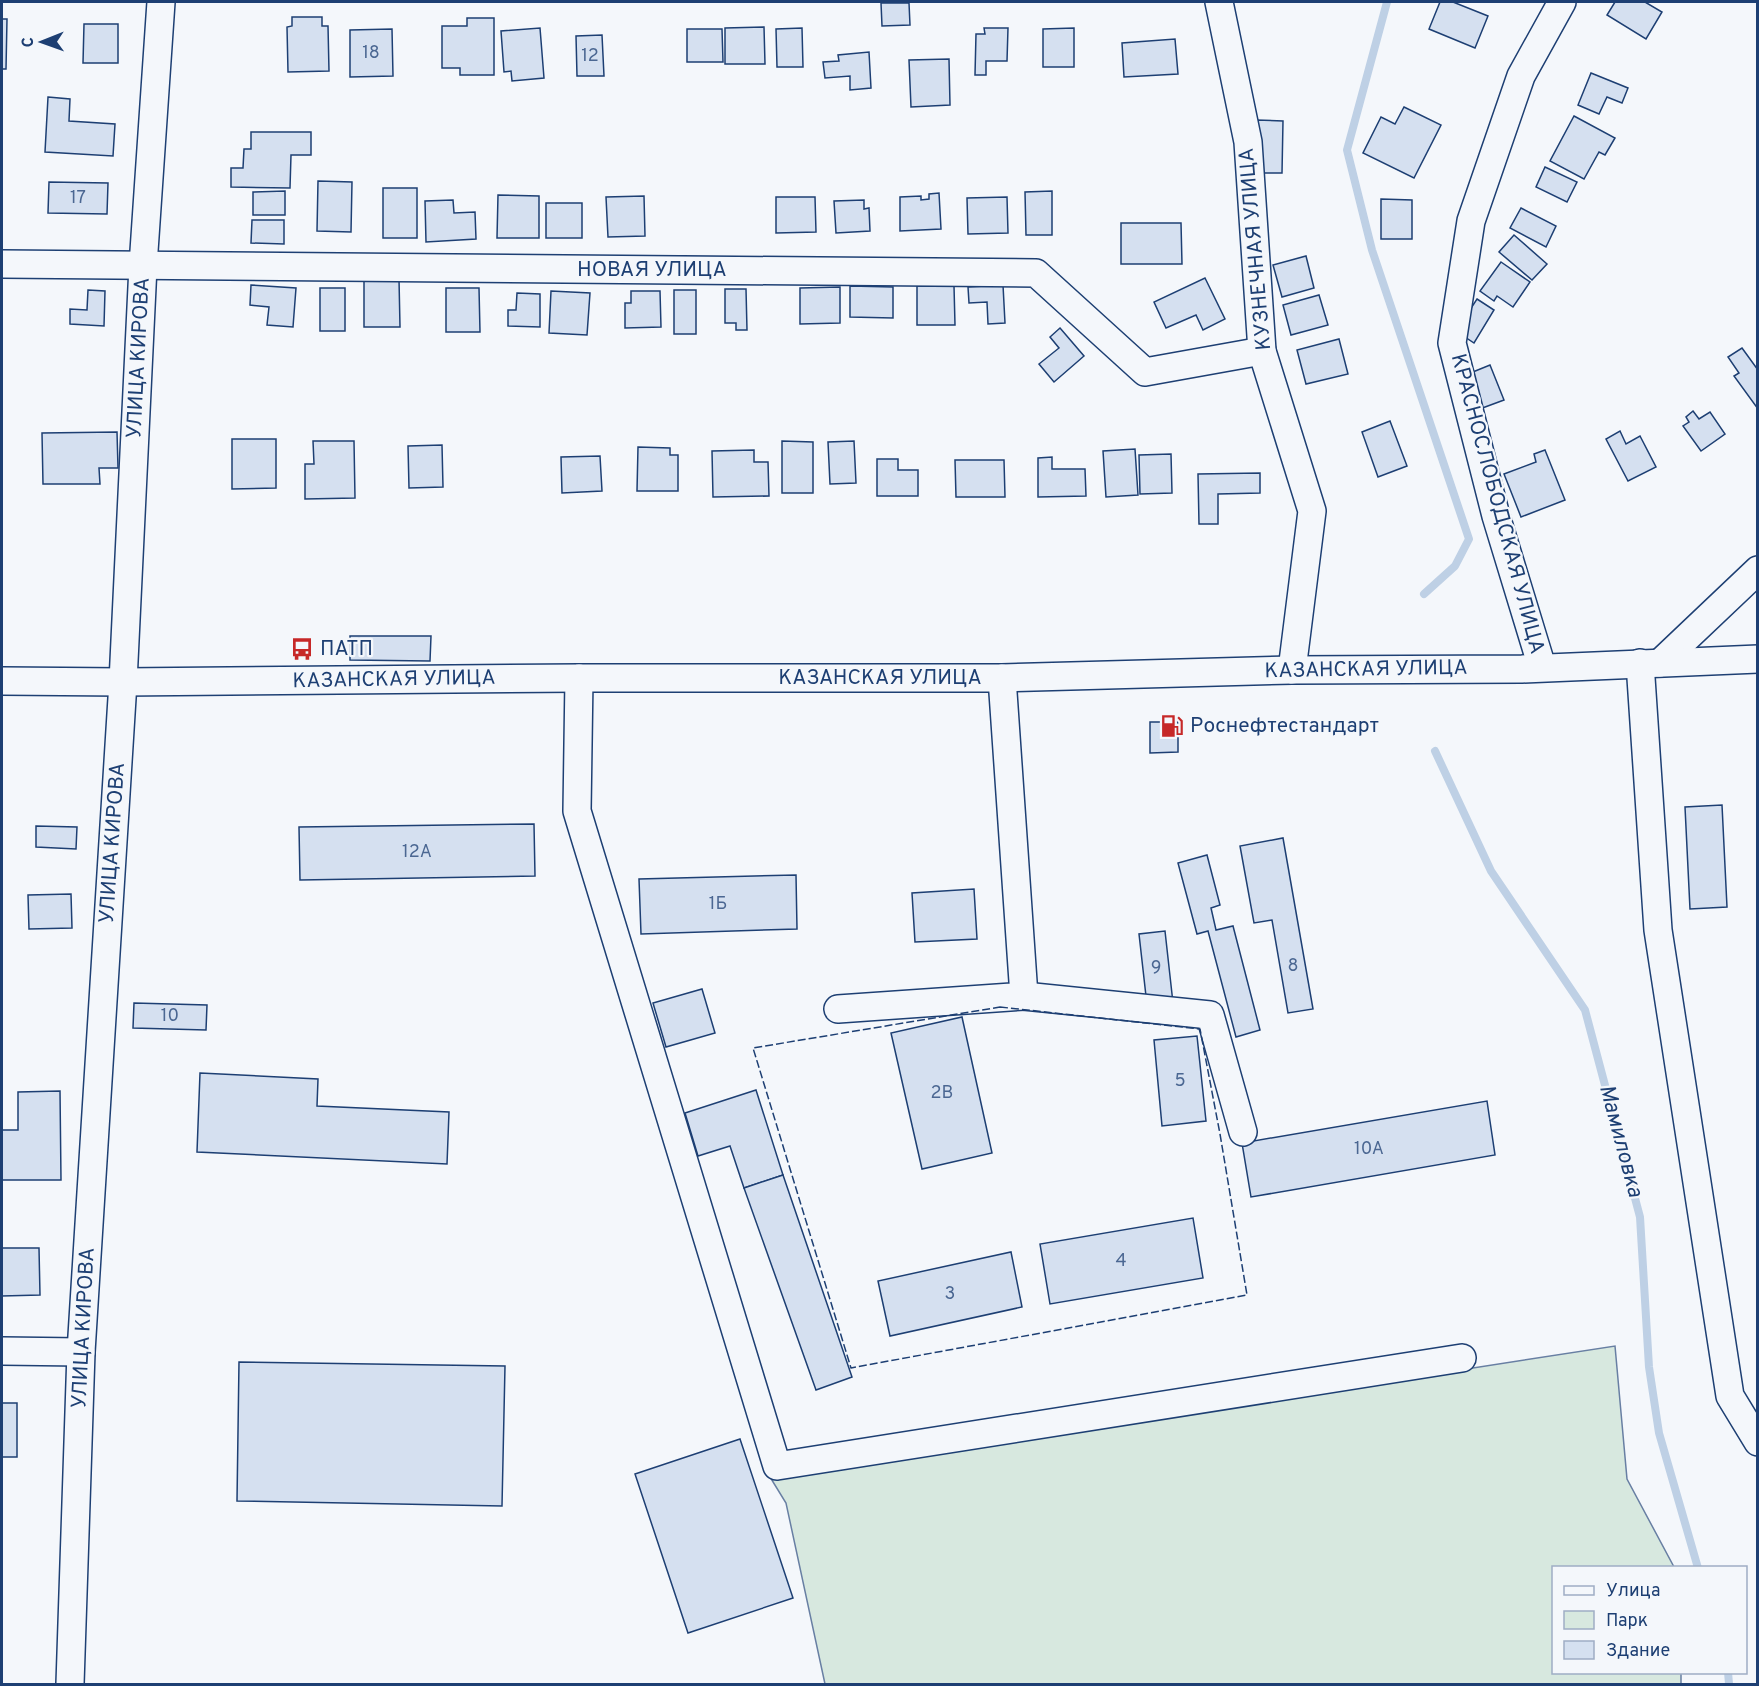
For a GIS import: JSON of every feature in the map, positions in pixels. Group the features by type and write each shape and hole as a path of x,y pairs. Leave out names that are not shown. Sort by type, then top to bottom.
{"street":[{"name":"УЛИЦА КИРОВА","path":"70,1684 81,1352 123,682 143,266 161,2"},
{"name":"КУЗНЕЧНАЯ УЛИЦА","path":"1219,2 1248,142 1262,351 1312,511 1292,670"},
{"name":"КРАСНОСЛОБОДСКАЯ УЛИЦА","path":"1542,667 1496,516 1452,343 1471,220 1521,76 1562,2"},
{"name":"НОВАЯ УЛИЦА","path":"2,264 1036,273 1145,372 1262,351"},
{"path":"1758,570 1650,663 1658,930 1730,1396 1758,1442"},
{"name":"КАЗАНСКАЯ УЛИЦА","path":"2,681 1002,678 1292,670 1511,669 1758,659"},
{"path":"579,678 577,811 777,1466 1462,1358"},
{"path":"1002,678 1024,996"},
{"path":"838,1009 1024,996 1210,1015 1243,1132"},
{"path":"2,1352 81,1352"}],"green space":[{"path":"1615,1346 1627,1479 1673,1566 1552,1566 1552,1674 1681,1674 1681,1684 825,1684 786,1503 770,1477"}],"building":[{"path":"1440,2 1453,2 1488,16 1475,48 1429,29"},
{"path":"1615,2 1645,2 1662,12 1646,39 1607,15"},
{"path":"881,3 909,3 910,25 882,26"},
{"path":"292,17 322,17 322,26 328,26 329,71 288,72 287,27 292,26"},
{"path":"467,18 494,18 494,75 460,75 460,68 442,68 442,26 467,26"},
{"path":"2,19 7,19 6,69 2,69"},
{"path":"84,24 118,24 118,63 83,63"},
{"path":"764,27 765,64 725,64 725,28"},
{"path":"540,28 544,78 512,81 511,71 504,72 501,31"},
{"path":"802,28 803,67 777,67 776,29"},
{"path":"984,28 1008,28 1007,61 986,61 986,75 975,75 976,34 985,34"},
{"path":"1074,28 1074,67 1043,67 1043,29"},
{"path":"392,29 393,76 350,77 350,30"},
{"path":"687,29 722,29 723,62 687,62"},
{"path":"602,35 604,76 577,76 576,36"},
{"path":"1175,39 1178,74 1124,77 1122,43"},
{"path":"869,52 871,88 850,90 850,76 825,78 823,62 839,61 838,55"},
{"path":"949,59 950,105 911,107 909,60"},
{"path":"1591,73 1628,88 1622,103 1607,97 1599,114 1578,105"},
{"path":"48,97 70,99 69,121 115,124 113,156 45,152"},
{"path":"1404,107 1441,125 1414,178 1363,153 1381,117 1395,124"},
{"path":"1574,116 1615,138 1605,155 1599,152 1584,179 1550,161"},
{"path":"1256,120 1283,121 1282,173 1256,173"},
{"path":"251,132 311,132 311,155 291,155 290,188 231,187 231,168 243,168 244,149 251,149"},
{"path":"1545,167 1577,182 1567,202 1536,187"},
{"path":"318,181 352,182 351,232 317,231"},
{"path":"49,182 108,183 107,214 48,213"},
{"path":"383,188 417,188 417,238 383,238"},
{"path":"285,191 285,215 253,215 253,192"},
{"path":"1052,191 1052,235 1026,235 1025,192"},
{"path":"939,193 941,229 900,231 900,197 921,196 921,200 929,199 929,194"},
{"path":"498,195 539,196 539,238 497,238"},
{"path":"644,196 645,236 608,237 606,197"},
{"path":"776,197 815,197 816,232 776,233"},
{"path":"1007,197 1008,233 968,234 967,198"},
{"path":"1381,199 1412,200 1412,239 1381,239"},
{"path":"453,200 454,213 475,212 476,239 426,242 425,201"},
{"path":"864,200 864,209 869,208 870,231 836,233 834,201"},
{"path":"546,203 582,203 582,238 546,238"},
{"path":"1521,208 1556,226 1546,247 1510,228"},
{"path":"252,220 284,220 284,244 251,243"},
{"path":"1121,223 1181,223 1182,264 1121,264"},
{"path":"1514,235 1547,264 1532,280 1499,252"},
{"path":"1306,256 1314,288 1282,297 1273,265"},
{"path":"1501,262 1530,282 1513,307 1497,296 1494,301 1480,291"},
{"path":"1205,278 1225,319 1203,330 1196,315 1166,328 1154,302"},
{"path":"364,279 399,279 400,327 364,327"},
{"path":"251,285 296,288 293,327 267,325 269,307 250,305"},
{"path":"1003,285 1005,323 988,324 987,302 969,303 968,287"},
{"path":"850,286 893,287 893,318 850,317"},
{"path":"917,286 954,286 955,325 917,325"},
{"path":"840,287 840,323 800,324 800,288"},
{"path":"320,288 345,288 345,331 320,331"},
{"path":"446,288 479,288 480,332 446,332"},
{"path":"725,289 746,289 747,330 736,330 736,323 725,323"},
{"path":"88,290 105,291 104,326 70,324 70,309 87,310"},
{"path":"674,290 696,290 696,334 674,334"},
{"path":"551,291 590,293 587,335 549,333"},
{"path":"631,291 660,291 661,327 625,328 625,303 631,303"},
{"path":"517,293 540,294 540,327 508,326 508,310 516,310"},
{"path":"1319,295 1328,325 1291,335 1283,305"},
{"path":"1477,299 1494,310 1474,343 1456,331"},
{"path":"1060,328 1084,356 1054,382 1039,364 1059,348 1050,337"},
{"path":"1339,339 1348,374 1306,384 1297,350"},
{"path":"1742,348 1758,370 1758,409 1734,376 1739,373 1728,357"},
{"path":"1490,365 1504,400 1477,410 1463,376"},
{"path":"1693,411 1699,419 1710,412 1725,434 1701,451 1683,426 1689,422 1686,417"},
{"path":"1390,421 1407,466 1378,477 1362,432"},
{"path":"1620,431 1626,444 1640,436 1656,467 1628,481 1606,439"},
{"path":"117,432 118,468 99,468 100,484 43,484 42,433"},
{"path":"232,439 276,439 276,488 232,489"},
{"path":"313,441 354,441 355,498 305,499 305,464 314,464"},
{"path":"782,441 813,442 813,493 782,493"},
{"path":"854,441 856,483 830,484 828,442"},
{"path":"442,445 443,487 409,488 408,446"},
{"path":"638,447 670,448 670,455 678,455 678,491 637,491"},
{"path":"1135,449 1138,495 1106,497 1103,451"},
{"path":"754,450 754,462 768,462 769,496 713,497 712,451"},
{"path":"1545,450 1565,500 1521,517 1504,474 1536,462 1534,454"},
{"path":"1171,454 1172,493 1140,494 1139,455"},
{"path":"600,456 602,491 562,493 561,457"},
{"path":"1052,457 1052,469 1085,469 1086,496 1038,497 1038,458"},
{"path":"877,459 898,459 898,470 918,470 918,496 877,496"},
{"path":"955,460 1004,460 1005,497 956,497"},
{"path":"1260,473 1260,493 1218,494 1218,524 1199,524 1198,474"},
{"path":"350,636 431,636 430,661 350,660"},
{"path":"1150,722 1178,722 1178,752 1150,753"},
{"path":"1722,805 1727,907 1690,909 1685,807"},
{"path":"534,824 535,876 300,880 299,827"},
{"path":"36,826 77,827 76,849 36,847"},
{"path":"1283,838 1313,1009 1288,1013 1272,920 1254,923 1240,846"},
{"path":"1207,855 1220,905 1211,908 1216,930 1233,926 1260,1030 1236,1037 1208,931 1197,934 1178,863"},
{"path":"796,875 797,929 641,934 639,879"},
{"path":"974,889 977,939 915,942 912,893"},
{"path":"71,894 72,928 29,929 28,895"},
{"path":"1165,931 1173,1003 1147,1005 1139,934"},
{"path":"702,989 715,1033 666,1047 653,1003"},
{"path":"134,1003 207,1005 206,1030 133,1028"},
{"path":"962,1017 992,1153 922,1169 891,1033"},
{"path":"1197,1036 1206,1121 1162,1126 1154,1040"},
{"path":"200,1073 318,1079 317,1106 449,1112 447,1164 197,1152"},
{"path":"756,1090 783,1175 744,1188 730,1146 698,1156 685,1113"},
{"path":"60,1091 61,1180 2,1180 2,1130 18,1130 18,1092"},
{"path":"1487,1101 1495,1155 1251,1197 1242,1143"},
{"path":"783,1175 852,1377 816,1390 744,1188"},
{"path":"1193,1218 1203,1278 1050,1304 1040,1244"},
{"path":"2,1248 39,1248 40,1295 2,1296"},
{"path":"1011,1252 1022,1307 890,1336 878,1281"},
{"path":"239,1362 505,1366 502,1506 237,1501"},
{"path":"2,1403 17,1403 17,1457 2,1457"},
{"path":"740,1439 793,1598 688,1633 635,1474"}],"waterway":[{"path":"1387,2 1347,150 1372,250 1469,539 1455,566 1424,594"},
{"name":"Мамиловка","path":"1435,751 1491,871 1585,1010 1640,1217 1649,1367 1659,1433 1697,1566"},
{"name":"Мамиловка","path":"1728,1674 1729,1684"}],"fence":[{"path":"1000,1007 1200,1029 1247,1295 851,1368 753,1048 1000,1007"}],"place":[{"name":"ПАТП","path":"302,649"},
{"name":"Роснефтестандарт","path":"1172,726"}]}
